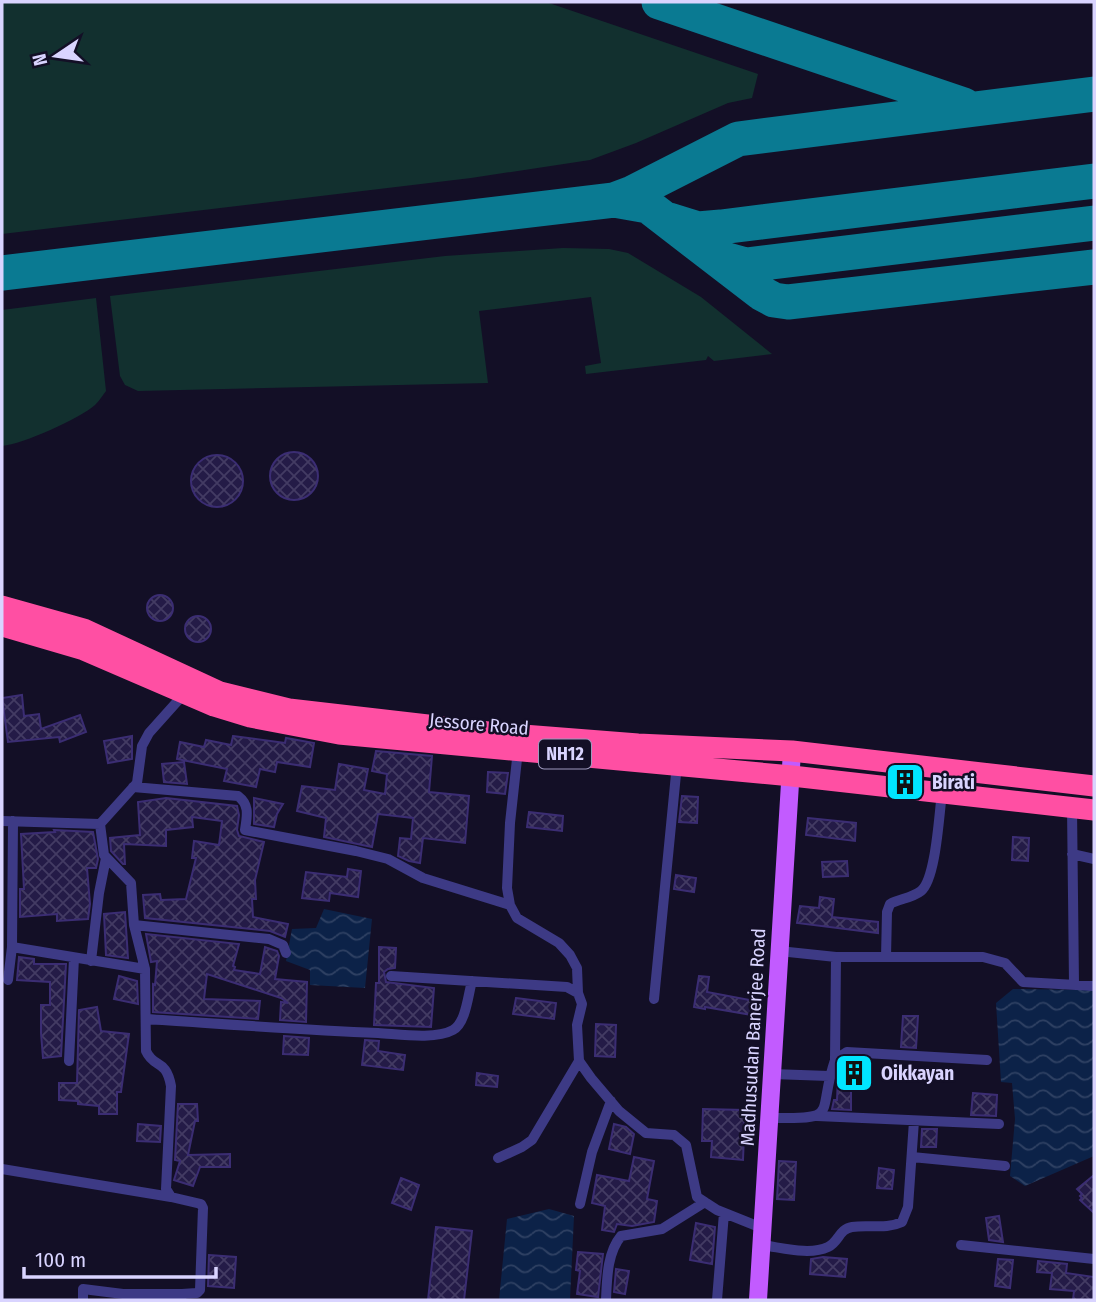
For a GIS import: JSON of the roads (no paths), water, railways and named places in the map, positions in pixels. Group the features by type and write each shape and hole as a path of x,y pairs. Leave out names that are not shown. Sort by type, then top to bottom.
{"highway":[{"name":"NH12","path":"2,606 84,629 220,692 289,709 537,736 792,751 1094,786"},
{"name":"Jessore Road","path":"2,626 84,650 183,695 250,717 290,726 339,734 677,764 1094,810"}],"main road":[{"name":"Madhusudan Banerjee Road","path":"758,1300 792,751"}],"street":[{"path":"8,980 12,947 8,821 100,824 137,783 142,746 149,733 183,695"},
{"path":"498,1158 531,1140 579,1060 578,1025 582,1004 577,968 570,955 559,943 517,918 510,905 507,888 510,823 518,750"},
{"path":"654,999 677,764"},
{"path":"133,788 238,796 245,802 248,811 246,830 356,850 388,859 423,878 510,905"},
{"path":"886,957 887,912 890,904 921,891 927,883 942,793"},
{"path":"1072,808 1074,984"},
{"path":"90,961 106,858 100,824"},
{"path":"1072,854 1094,859"},
{"path":"106,858 131,883 134,925 145,969 145,1045 148,1056 165,1067 172,1086 165,1181 167,1193 171,1197"},
{"path":"134,925 255,936 277,941 283,945 286,953"},
{"path":"12,947 145,969"},
{"path":"779,951 836,957 983,957 1005,963 1023,982 1094,986"},
{"path":"816,1116 825,1108 829,1076 835,1059 836,957"},
{"path":"69,1061 74,958"},
{"path":"391,976 567,987 579,993"},
{"path":"146,1019 357,1032 426,1035 444,1033 455,1029 461,1020 472,981"},
{"path":"835,1059 839,1055 853,1052 987,1060"},
{"path":"579,1060 611,1101 646,1133 674,1136 686,1145 697,1197 761,1236 819,1249 829,1247 845,1229 854,1226 893,1226 902,1222 908,1207 914,1121"},
{"path":"772,1074 829,1076"},
{"path":"580,1204 592,1152 611,1101"},
{"path":"770,1118 807,1119 816,1116 999,1125"},
{"path":"912,1157 1005,1166"},
{"path":"2,1168 195,1201 203,1208 200,1290 181,1297 83,1289 83,1300"},
{"path":"606,1300 611,1256 615,1243 621,1236 662,1229 705,1202"},
{"path":"717,1300 724,1213"},
{"path":"961,1245 1094,1259"}],"water":[{"path":"324,909 372,919 365,988 310,985 310,970 286,961 292,929 316,928"},
{"path":"1013,989 1094,990 1094,1156 1025,1186 1010,1176 1015,1119 1012,1083 1001,1082 996,1003"},
{"path":"549,1209 574,1216 570,1300 499,1300 507,1219"}],"place":[{"name":"Birati","path":"905,782"},
{"name":"Oikkayan","path":"854,1073"}]}
